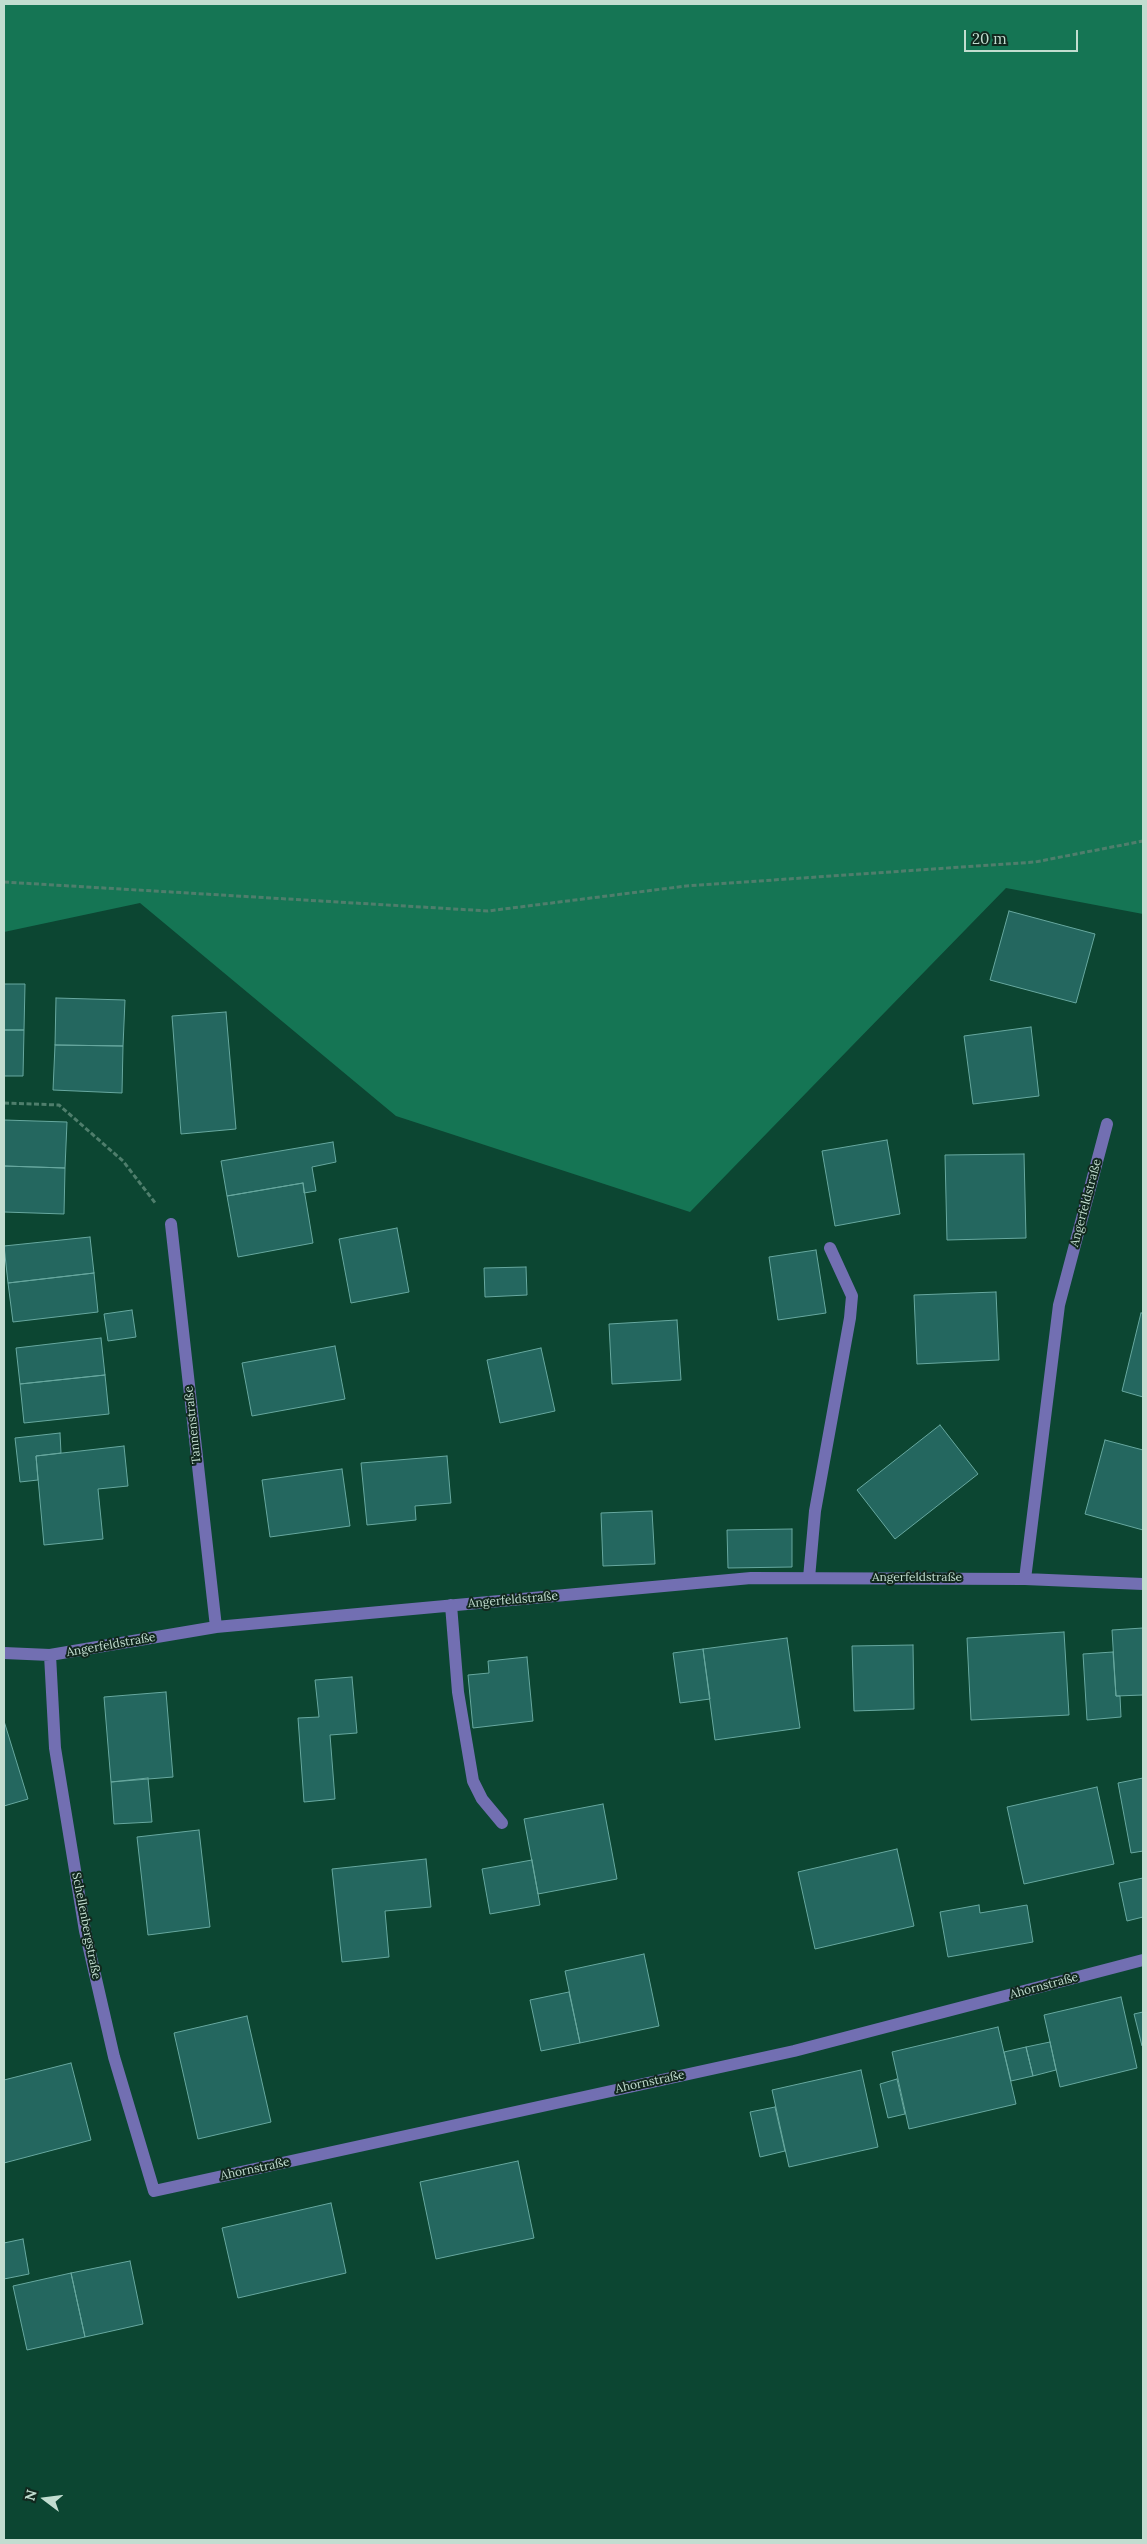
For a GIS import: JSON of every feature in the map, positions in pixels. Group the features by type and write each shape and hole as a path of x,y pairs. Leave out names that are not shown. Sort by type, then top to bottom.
{"street":[{"name":"Angerfeldstraße","path":"1025,1578 1059,1305 1107,1124"},
{"name":"Tannenstraße","path":"171,1224 216,1627"},
{"path":"809,1578 815,1511 852,1296 830,1248"},
{"name":"Angerfeldstraße","path":"4,1653 50,1655 216,1627 751,1578 1025,1578 1143,1584"},
{"path":"451,1606 460,1702 473,1781 482,1800 502,1823"},
{"name":"Schellenbergstraße","path":"50,1655 55,1748 85,1931 114,2057 154,2191"},
{"name":"Ahornstraße","path":"154,2191 794,2051 1143,1960"}],"path":[{"path":"4,882 488,911 686,886 1034,862 1143,841"},
{"path":"4,1104 59,1105 122,1161 171,1224"}],"green space":[{"path":"4,4 1143,4 1143,914 1006,888 690,1212 396,1116 140,903 4,932"}],"building":[{"path":"1009,911 1095,934 1076,1003 990,980"},
{"path":"4,984 25,984 24,1030 4,1030"},
{"path":"56,998 125,1000 123,1046 55,1045"},
{"path":"226,1012 236,1129 181,1134 172,1016"},
{"path":"1031,1027 1039,1096 973,1104 964,1036"},
{"path":"4,1030 24,1030 23,1076 4,1076"},
{"path":"55,1045 123,1046 122,1093 53,1090"},
{"path":"4,1120 67,1122 65,1168 4,1166"},
{"path":"887,1140 900,1214 835,1226 822,1151"},
{"path":"333,1142 336,1162 312,1167 316,1191 304,1193 303,1183 227,1196 221,1161"},
{"path":"1024,1154 1026,1238 947,1240 945,1155"},
{"path":"4,1166 65,1168 64,1214 4,1212"},
{"path":"303,1183 313,1243 238,1257 227,1196"},
{"path":"397,1228 409,1292 351,1303 339,1239"},
{"path":"90,1237 94,1273 8,1283 4,1246"},
{"path":"816,1250 826,1313 778,1320 769,1257"},
{"path":"526,1267 527,1295 485,1297 484,1268"},
{"path":"94,1273 98,1312 13,1322 8,1283"},
{"path":"996,1292 999,1360 917,1364 914,1295"},
{"path":"132,1310 136,1337 108,1341 104,1314"},
{"path":"1141,1313 1143,1313 1143,1397 1122,1391"},
{"path":"677,1320 681,1380 612,1384 609,1324"},
{"path":"101,1338 105,1375 20,1384 16,1348"},
{"path":"335,1346 345,1399 252,1416 242,1363"},
{"path":"541,1348 555,1411 500,1423 487,1360"},
{"path":"105,1375 109,1414 24,1423 20,1384"},
{"path":"940,1425 978,1474 895,1539 857,1490"},
{"path":"60,1433 61,1453 36,1456 38,1480 20,1482 15,1438"},
{"path":"1105,1440 1143,1450 1143,1530 1085,1514"},
{"path":"124,1446 128,1486 98,1489 103,1539 44,1545 36,1456"},
{"path":"447,1456 451,1503 415,1506 416,1520 367,1525 361,1463"},
{"path":"342,1469 350,1526 270,1537 262,1480"},
{"path":"652,1511 655,1564 603,1566 601,1513"},
{"path":"792,1529 792,1567 728,1568 727,1530"},
{"path":"1143,1628 1143,1695 1116,1696 1112,1630"},
{"path":"1064,1632 1069,1715 971,1720 967,1638"},
{"path":"787,1638 800,1728 715,1740 703,1649"},
{"path":"913,1645 914,1709 854,1711 852,1646"},
{"path":"703,1649 710,1699 680,1703 673,1653"},
{"path":"1113,1652 1116,1696 1120,1696 1121,1717 1087,1720 1083,1654"},
{"path":"527,1657 533,1721 473,1728 468,1675 489,1673 488,1661"},
{"path":"352,1677 357,1733 330,1735 335,1799 304,1802 298,1718 319,1717 315,1680"},
{"path":"166,1692 173,1777 111,1782 104,1697"},
{"path":"4,1721 28,1799 4,1806"},
{"path":"148,1778 152,1822 114,1824 111,1782"},
{"path":"1143,1778 1143,1851 1131,1853 1118,1783"},
{"path":"1097,1787 1114,1864 1024,1884 1007,1807"},
{"path":"603,1804 617,1879 538,1894 524,1819"},
{"path":"199,1830 210,1927 148,1935 137,1837"},
{"path":"897,1849 914,1926 815,1949 798,1872"},
{"path":"426,1859 431,1907 385,1911 389,1957 342,1962 332,1869"},
{"path":"532,1860 540,1905 490,1914 482,1869"},
{"path":"1143,1878 1143,1917 1127,1921 1119,1883"},
{"path":"979,1905 980,1913 1027,1905 1033,1942 948,1957 940,1912"},
{"path":"644,1954 659,2026 580,2043 565,1971"},
{"path":"569,1992 580,2043 541,2051 530,2000"},
{"path":"1121,1997 1137,2068 1060,2087 1044,2015"},
{"path":"1143,2012 1143,2045 1142,2046 1134,2014"},
{"path":"247,2016 271,2122 198,2139 174,2033"},
{"path":"998,2027 1016,2104 909,2129 892,2052"},
{"path":"1050,2042 1056,2070 1033,2076 1026,2047"},
{"path":"1026,2047 1033,2076 1011,2081 1004,2052"},
{"path":"71,2063 91,2140 4,2163 4,2080"},
{"path":"861,2070 878,2147 789,2167 772,2090"},
{"path":"897,2079 905,2114 888,2118 880,2084"},
{"path":"775,2107 785,2151 760,2157 750,2112"},
{"path":"518,2161 534,2238 436,2259 420,2182"},
{"path":"331,2203 346,2273 238,2298 222,2228"},
{"path":"23,2239 29,2274 4,2279 4,2243"},
{"path":"130,2261 143,2324 85,2337 71,2273"},
{"path":"71,2273 85,2337 27,2350 13,2286"}]}
